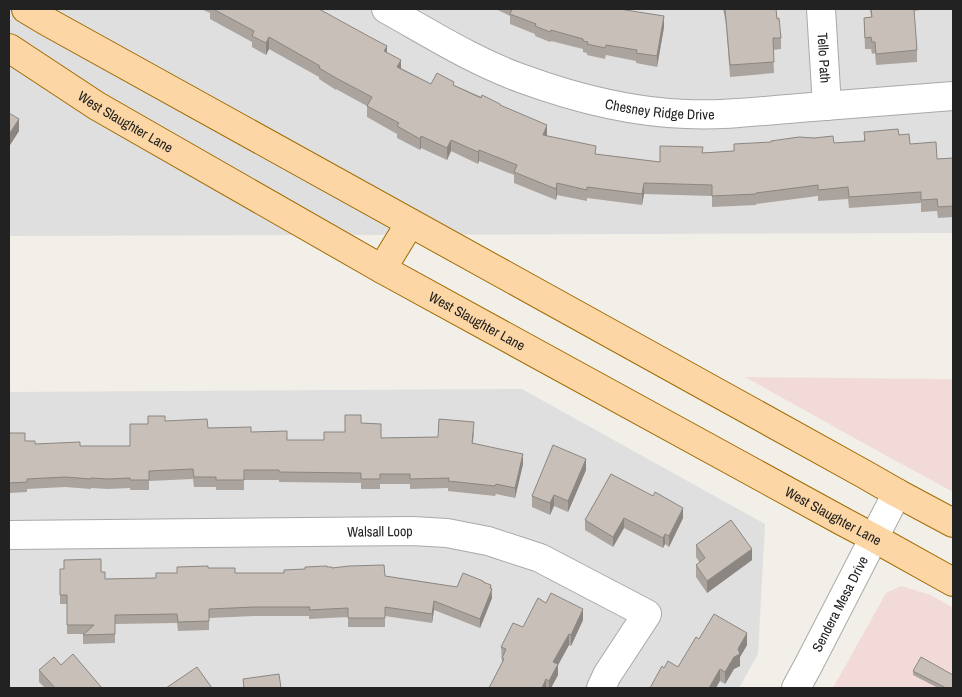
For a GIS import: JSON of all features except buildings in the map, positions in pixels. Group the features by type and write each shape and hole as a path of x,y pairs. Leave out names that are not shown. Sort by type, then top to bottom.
{"main road":[{"path":"42,13 410,222 953,523"},
{"name":"West Slaughter Lane","path":"9,48 97,106 382,269 953,582"},
{"path":"382,269 410,222"}],"street":[{"name":"Chesney Ridge Drive","path":"386,9 478,60 522,79 603,103 636,109 686,114 729,114 953,96"},
{"name":"Tello Path","path":"821,9 827,106"},
{"name":"Sendera Mesa Drive","path":"796,688 897,493"},
{"name":"Walsall Loop","path":"9,535 412,531 447,533 488,541 540,558 647,614 601,688"}],"shaded area":[{"path":"9,9 953,9 953,233 9,236"},
{"path":"745,377 953,379 953,492 885,455"},
{"path":"522,389 765,524 758,654 739,688 9,688 9,392"},
{"path":"901,586 931,595 953,608 953,688 833,688 886,593"}]}
